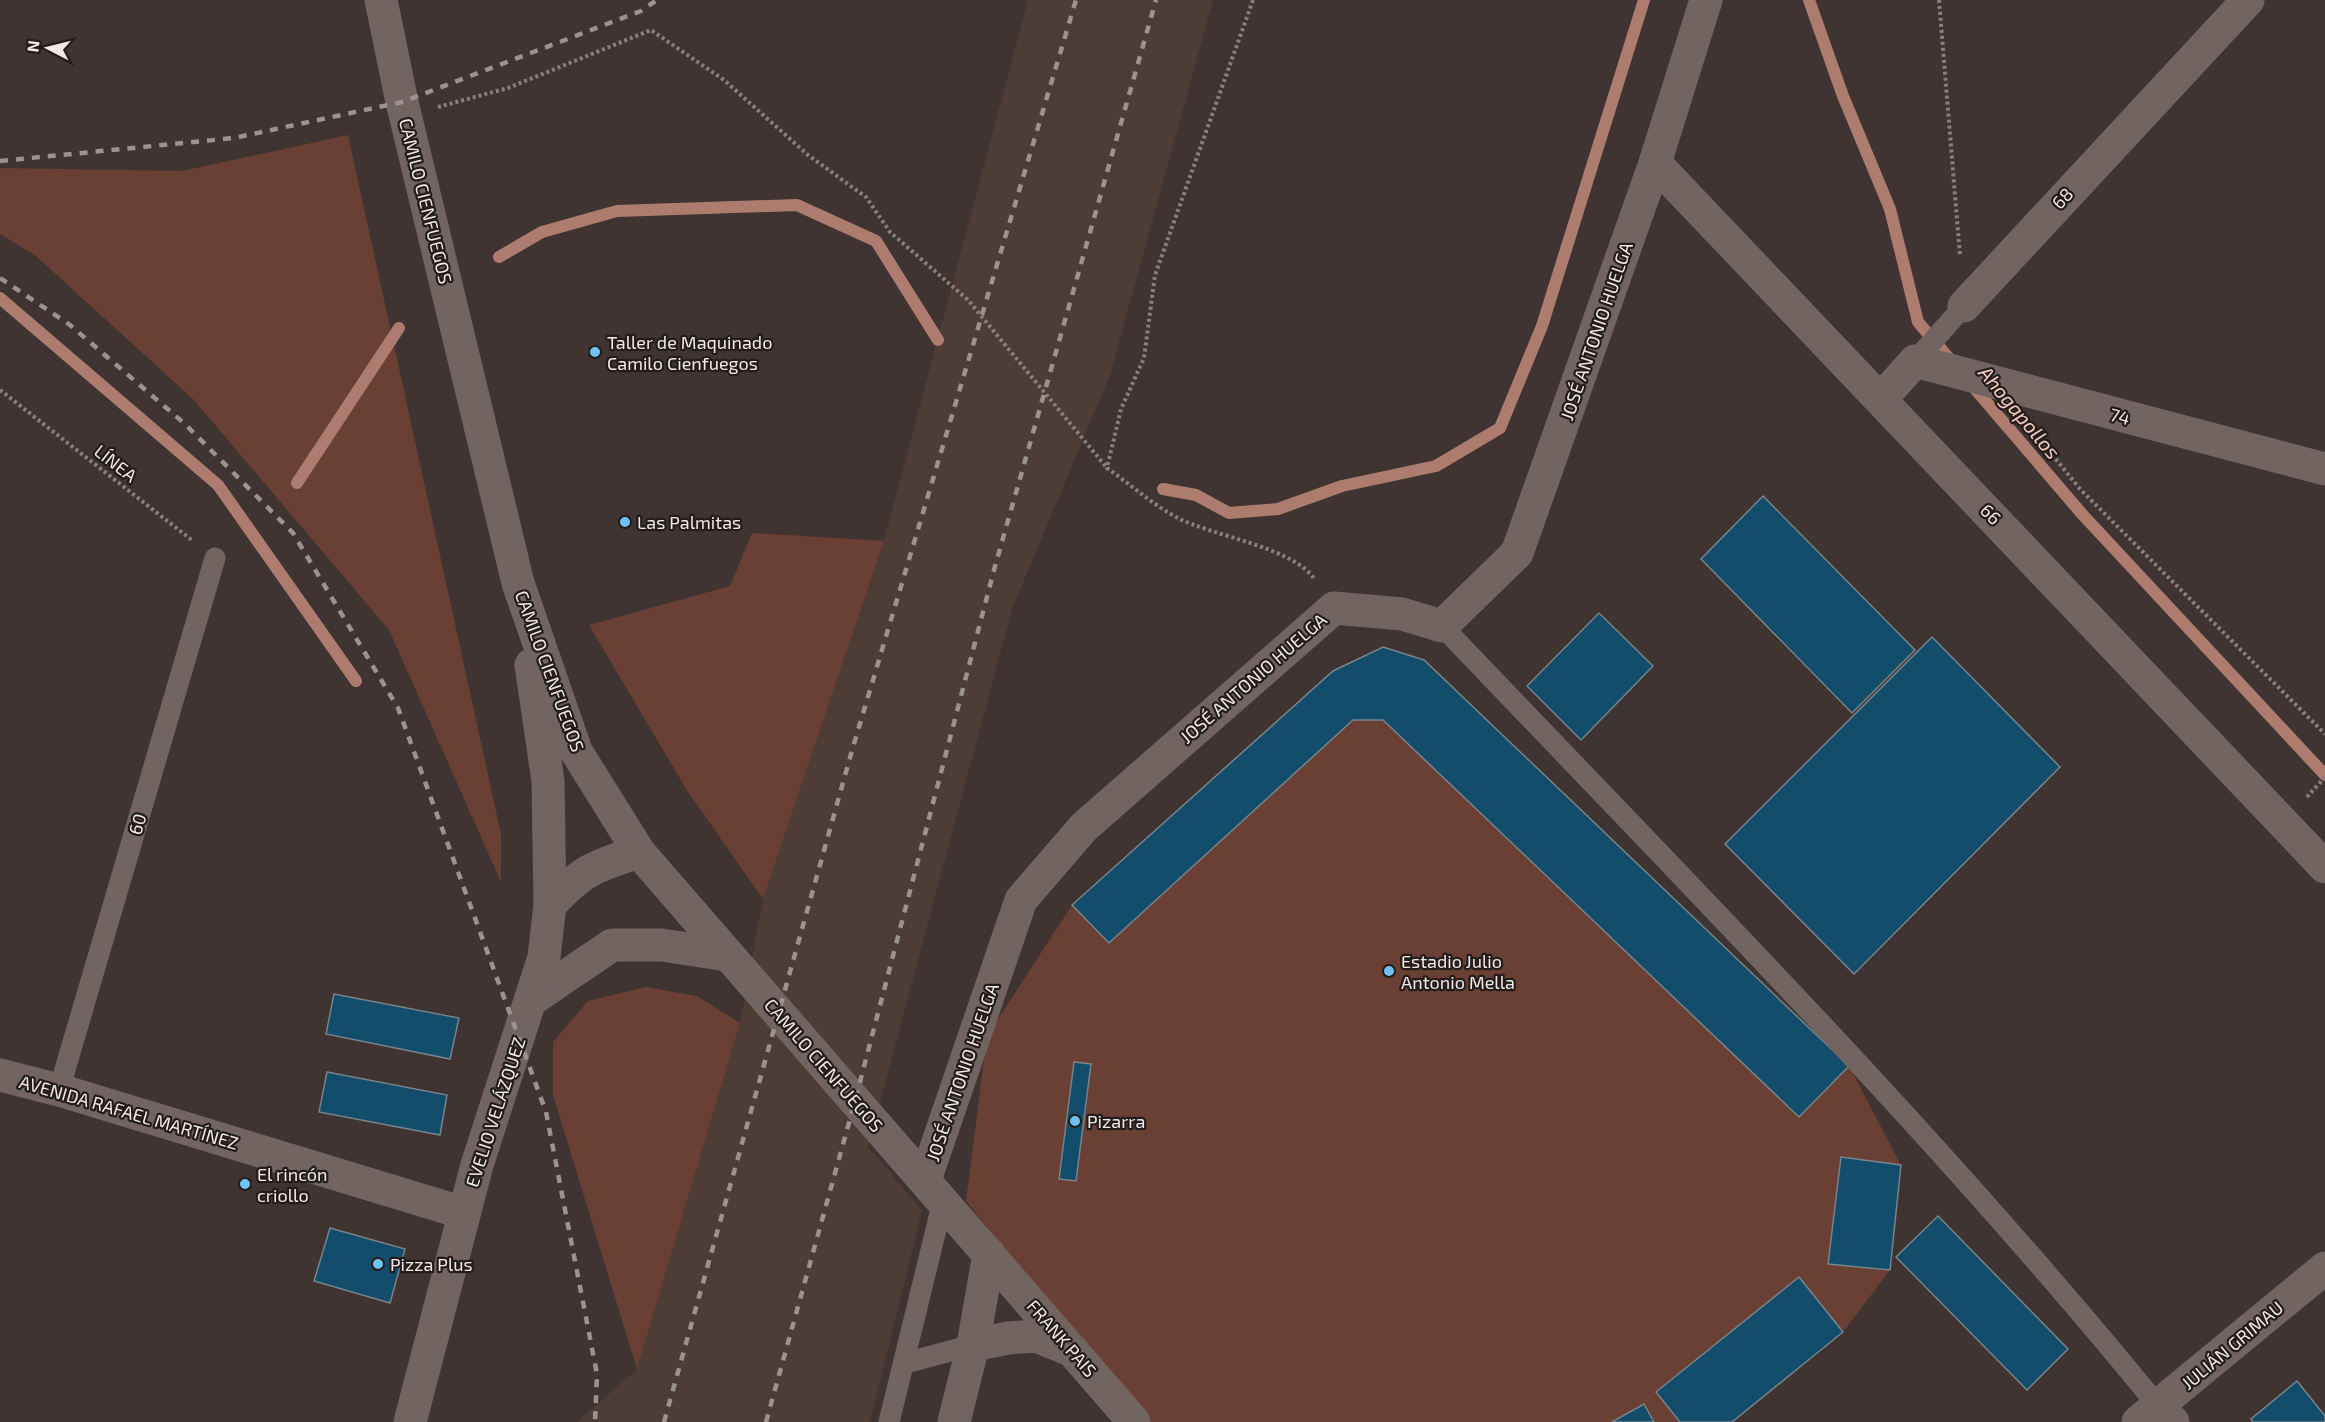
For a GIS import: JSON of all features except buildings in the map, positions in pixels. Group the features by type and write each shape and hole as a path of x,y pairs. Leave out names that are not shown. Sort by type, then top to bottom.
{"main road":[{"name":"CAMILO CIENFUEGOS","path":"381,0 405,117 518,583 576,751 639,852 989,1254"},
{"name":"JOSÉ ANTONIO HUELGA","path":"934,1190 1021,900 1084,827 1334,608 1402,614 1442,626 1517,553 1655,163 1706,0"},
{"name":"68","path":"1964,306 2248,0"},
{"name":"66","path":"1655,163 2325,867"},
{"name":"68","path":"1881,399 1915,361"},
{"name":"74","path":"1915,361 1999,385 2325,469"},
{"name":"EVELIO VELÁZQUEZ","path":"410,1422 477,1164 544,957 550,905 548,781 518,583"},
{"path":"550,905 574,878 596,865 639,852"},
{"path":"531,1000 612,945 662,945 727,955"},
{"name":"AVENIDA RAFAEL MARTÍNEZ","path":"0,1075 59,1090 464,1213"},
{"path":"954,1422 973,1345 989,1254"},
{"name":"FRANK PAIS","path":"989,1254 1134,1422"},
{"name":"JULIÁN GRIMAU","path":"2156,1416 2325,1268"},
{"path":"973,1345 1008,1338 1036,1336 1075,1351"}],"lane":[{"name":"68","path":"1915,361 1964,306"},
{"name":"60","path":"59,1090 215,558"},
{"path":"1442,626 1881,1086 2100,1334 2156,1416"},
{"path":"889,1422 905,1363 934,1190"},
{"path":"905,1363 973,1345"}],"path":[{"path":"1107,468 1122,409 1144,357 1155,275 1253,0"},
{"path":"1939,0 1964,306"},
{"path":"405,117 508,88 651,30 724,81 808,155 866,197 890,232 968,300 1107,468 1179,519 1279,555 1311,573 1334,608"},
{"path":"1999,385 2055,460 2080,489 2325,734"},
{"name":"LÍNEA","path":"0,390 215,558"}],"shaded area":[{"path":"1028,0 1213,0 1110,375 1012,609 868,1147 922,1210 870,1422 577,1422 637,1369 740,1023 763,899 884,541"},
{"path":"348,135 501,834 501,882 389,630 194,400 36,256 0,234 0,168 182,171"},
{"path":"752,533 884,541 763,899 688,792 589,625 730,586"},
{"name":"Estadio Julio Antonio Mella","path":"1383,647 1424,660 1849,1066 1901,1165 1890,1270 1843,1332 1732,1422 1143,1422 966,1201 987,1036 1072,905 1333,671"},
{"path":"646,987 697,996 740,1023 637,1369 553,1095 553,1042 588,1001"}],"waterway":[{"path":"1163,489 1196,495 1229,513 1278,509 1342,486 1436,466 1500,428 1542,326 1644,0"},
{"name":"Ahogapollos","path":"1809,0 1843,96 1890,209 1918,322 1953,363"},
{"path":"499,257 542,232 617,211 797,205 876,241 938,340"},
{"path":"0,298 218,485 356,681"},
{"path":"297,483 399,328"},
{"name":"Ahogapollos","path":"1970,383 2082,514 2325,775"}],"railway":[{"path":"0,161 234,138 402,102 641,11 657,0"},
{"path":"664,1422 853,747 1076,0"},
{"path":"766,1422 855,1101 994,570 1156,0"},
{"path":"0,278 70,325 185,424 293,533 398,708 546,1112 597,1374 595,1422"}],"place":[{"name":"Taller de Maquinado Camilo Cienfuegos","path":"595,352"},
{"name":"Las Palmitas","path":"625,522"},
{"name":"Estadio Julio Antonio Mella","path":"1389,971"},
{"name":"Pizarra","path":"1075,1121"},
{"name":"El rincón criollo","path":"245,1184"},
{"name":"Pizza Plus","path":"378,1264"}]}
